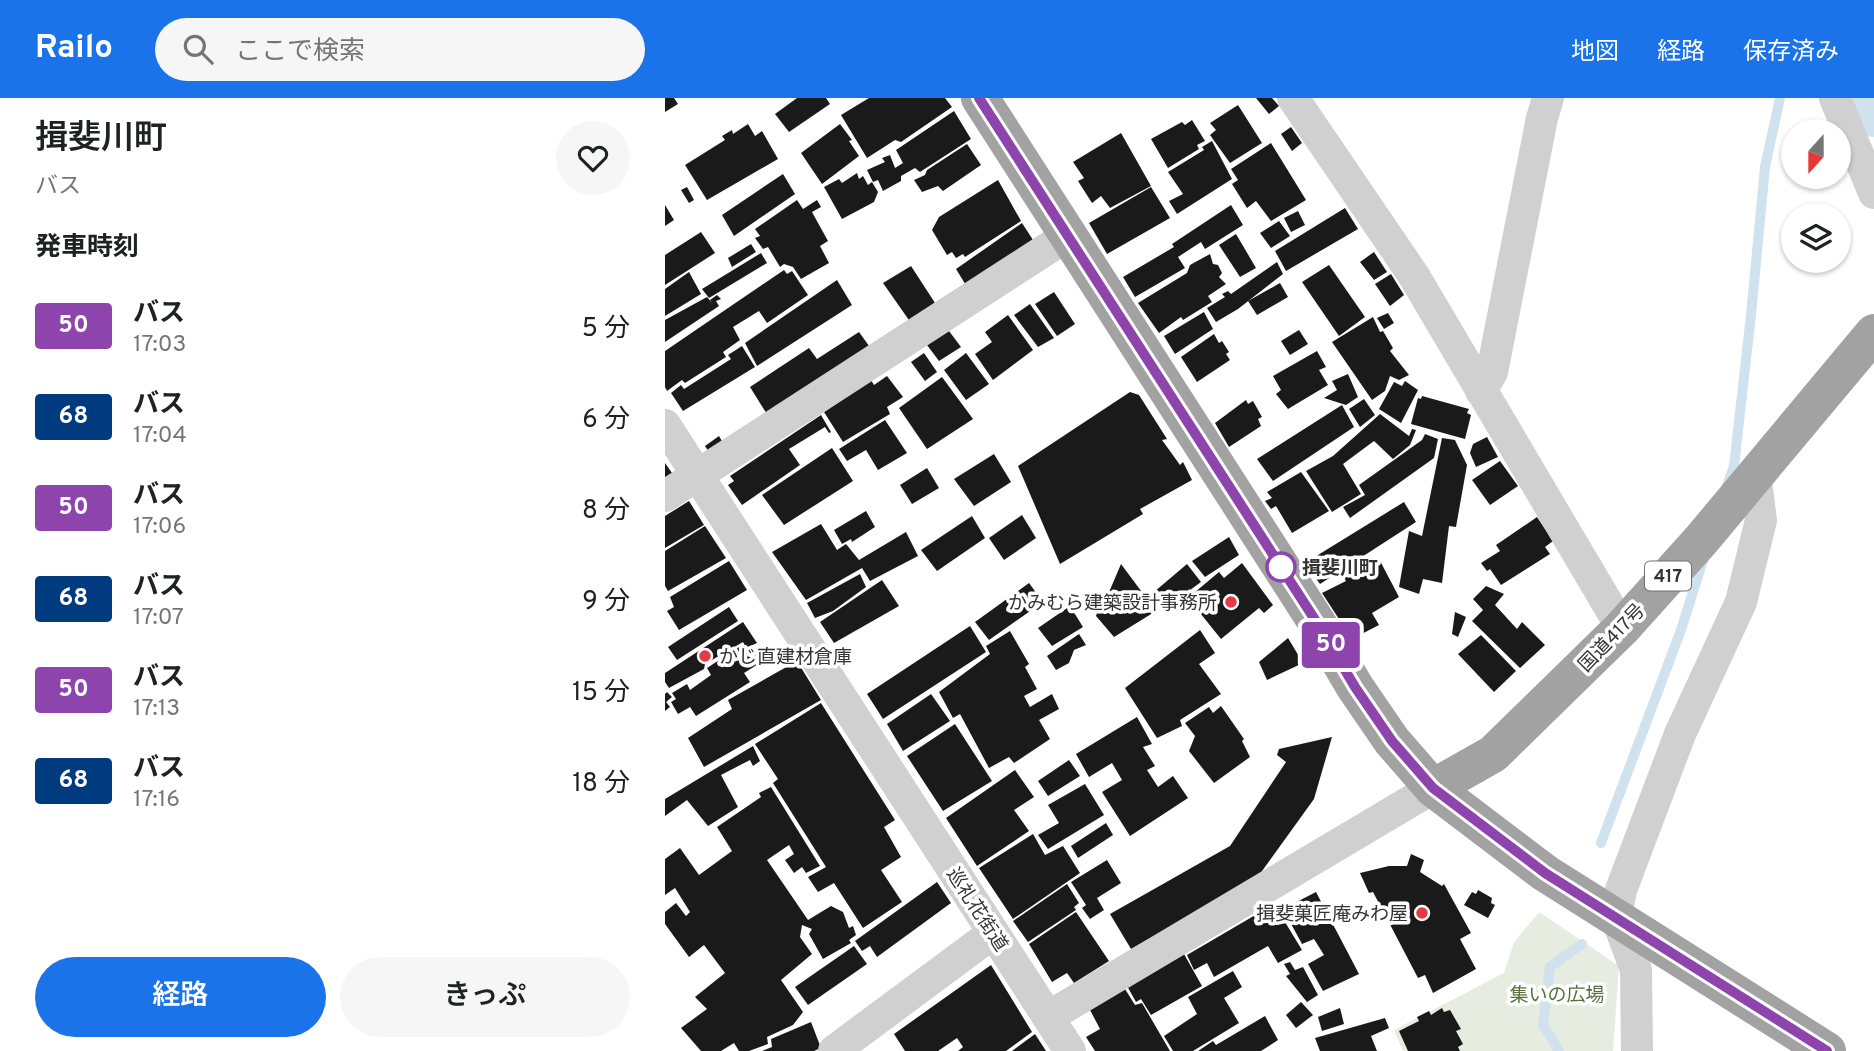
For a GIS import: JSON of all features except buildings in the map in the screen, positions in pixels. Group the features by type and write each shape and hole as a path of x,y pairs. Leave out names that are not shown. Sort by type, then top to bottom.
{"highway":[{"path":"979,98 1319,626 1355,687 1392,741 1433,788 1545,873 1827,1051"},
{"name":"国道417号","path":"1433,788 1493,754 1622,628 1702,539 1874,333"}],"street":[{"path":"1293,98 1414,276 1622,628"},
{"path":"1481,391 1492,372 1548,98"},
{"path":"1835,98 1874,193"},
{"path":"665,496 1067,236"},
{"name":"巡礼花街道","path":"665,425 1070,1051"},
{"path":"1637,1051 1636,970 1616,916 1621,890 1680,734 1741,602 1761,520 1755,474"},
{"path":"1048,1017 1433,788"},
{"path":"834,1051 993,933"}],"green space":[{"name":"集いの広場","path":"1539,912 1619,966 1613,1051 1403,1051 1394,1030 1504,973 1514,942"}],"waterway":[{"path":"1727,486 1734,466 1765,167 1780,98"},
{"path":"1869,98 1874,108"},
{"path":"1601,843 1681,630 1704,557"},
{"path":"1559,1051 1543,1025 1550,967 1582,944"}],"bus line":[{"name":"50","path":"979,98 1319,626 1355,687 1392,741 1433,788 1545,873 1827,1051"}],"place":[{"name":"揖斐川町","path":"1281,567"},
{"name":"かみむら建築設計事務所","path":"1231,602"},
{"name":"かじ直建材倉庫","path":"705,656"},
{"name":"揖斐菓匠庵みわ屋","path":"1422,913"}]}
